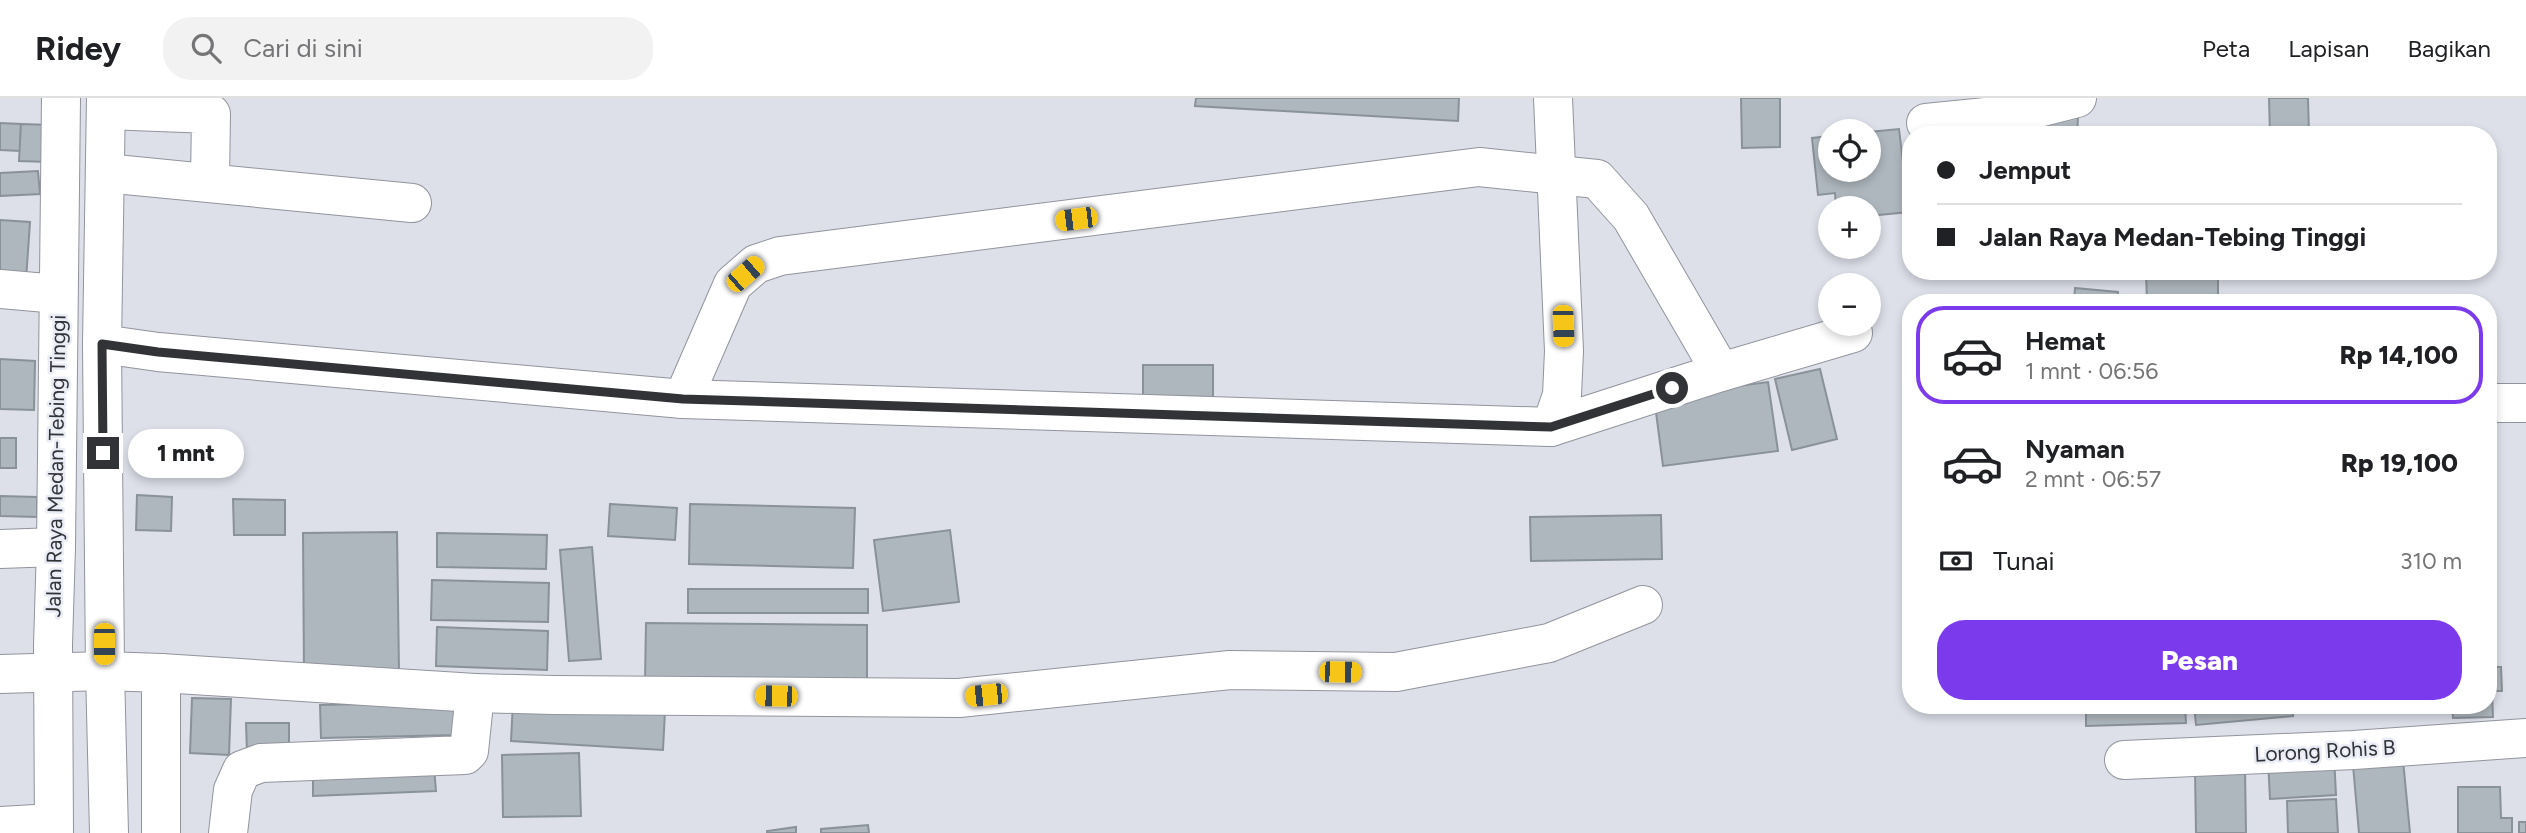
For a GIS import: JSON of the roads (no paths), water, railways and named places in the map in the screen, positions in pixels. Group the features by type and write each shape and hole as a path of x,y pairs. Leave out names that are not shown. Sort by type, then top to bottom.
{"main road":[{"name":"Jalan Raya Medan-Tebing Tinggi","path":"53,828 61,98"},
{"path":"1551,427 1562,395 1564,351 1553,98"},
{"path":"1926,123 2015,114 2077,98"},
{"path":"109,833 102,344 106,104 211,114 210,182"},
{"path":"683,399 733,284 756,264 780,256 1479,167 1597,179 1631,217 1721,372"},
{"path":"105,173 412,203"},
{"path":"0,289 58,294"},
{"path":"102,344 158,352 683,399 1551,427 1843,336"},
{"path":"2497,403 2526,403"},
{"path":"0,549 56,547"},
{"path":"0,674 105,671 161,673 475,693 959,698 1230,670 1396,673 1549,643 1643,605"},
{"path":"161,673 161,833"},
{"path":"228,833 233,789 237,780 242,770 261,763 465,755 469,751 475,693"},
{"name":"Lorong Rohis B","path":"2124,760 2354,750 2526,738"},
{"path":"0,826 53,828"}]}
